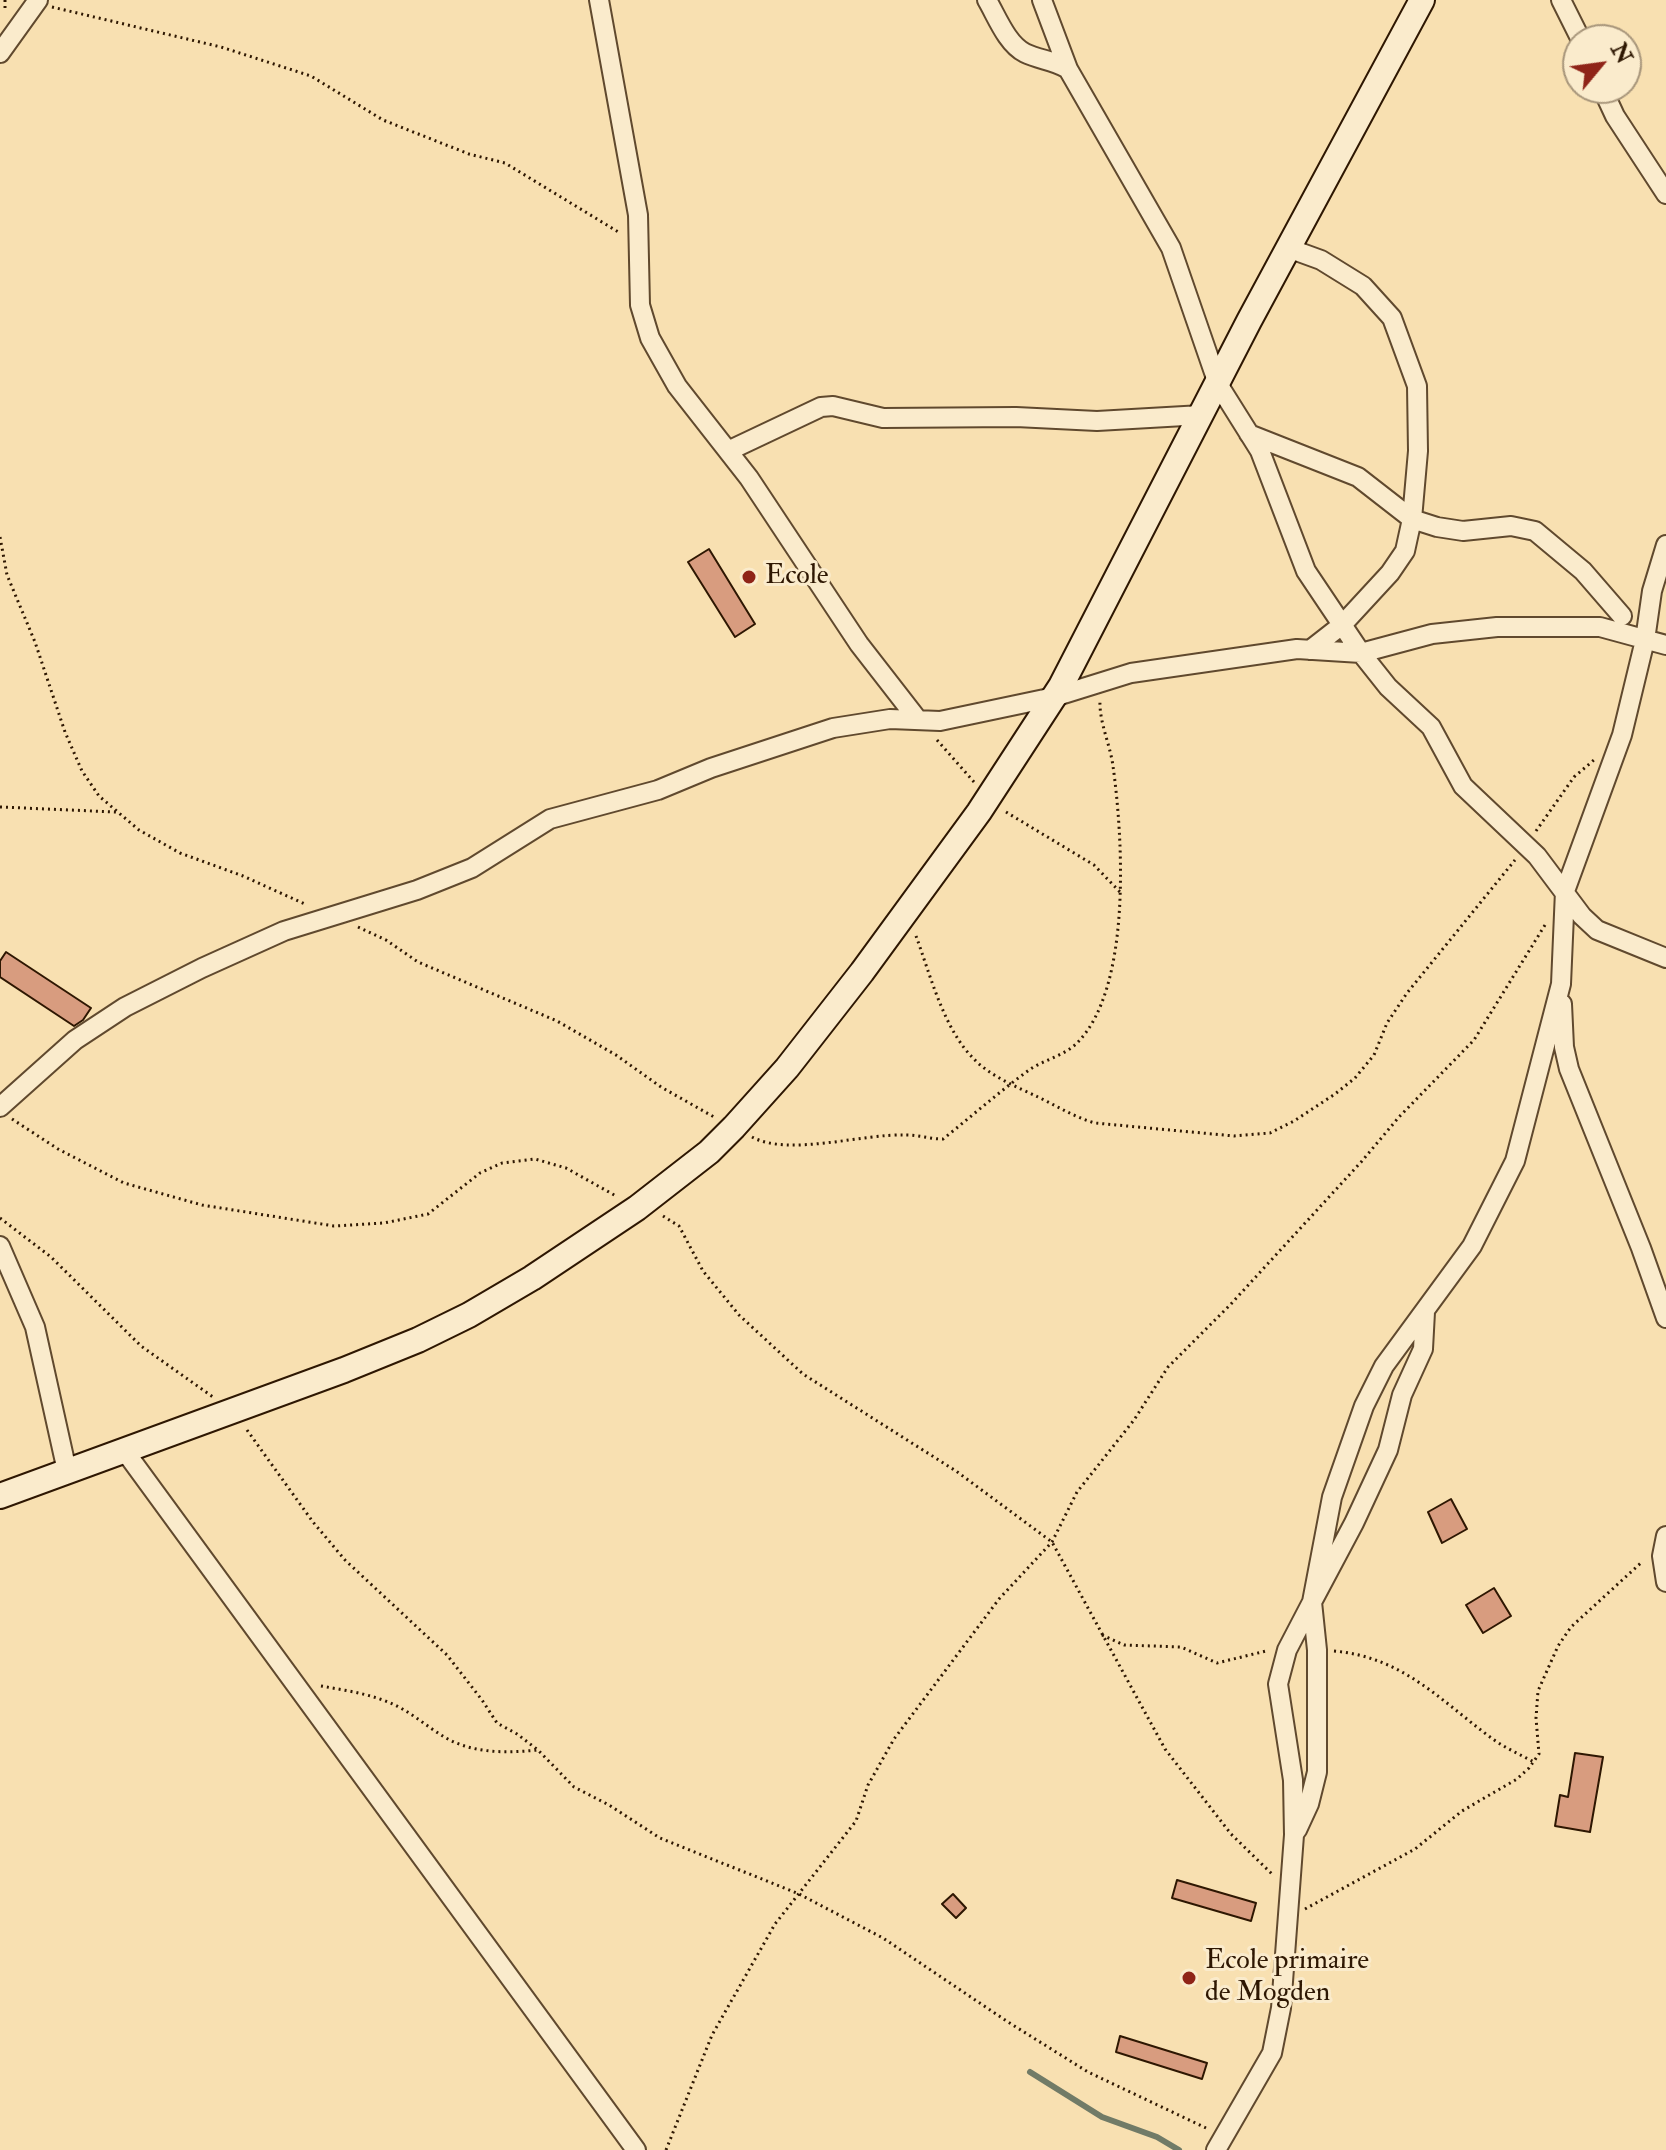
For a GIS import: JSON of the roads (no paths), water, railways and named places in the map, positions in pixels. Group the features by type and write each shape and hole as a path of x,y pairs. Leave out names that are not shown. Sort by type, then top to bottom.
{"street":[{"path":"599,0 638,215 640,305 650,338 677,386 773,512 859,644 918,720"},
{"path":"987,0 1014,46 1068,69"},
{"path":"1042,0 1068,69 1171,248 1218,384 1260,451 1306,571 1361,653 1388,687 1431,727 1463,786 1526,846 1582,916 1597,930 1666,958"},
{"path":"0,1496 344,1370 457,1321 532,1278 637,1208 709,1152 734,1127 787,1068 862,972 988,798 1054,697 1288,248 1422,0"},
{"path":"1561,0 1573,24"},
{"path":"0,53 37,1"},
{"path":"1609,104 1666,194"},
{"path":"1288,248 1321,260 1363,286 1392,318 1417,386 1418,451 1412,519 1405,551 1390,573 1342,625 1310,650"},
{"path":"728,451 821,407 833,406 883,418 1016,417 1097,421 1202,415"},
{"path":"1249,434 1358,477 1412,519 1463,531 1511,526 1535,531 1583,571 1622,616"},
{"path":"1666,545 1652,591 1645,640 1622,735 1565,891 1561,984 1564,1047 1569,1069 1666,1318"},
{"path":"1600,627 1622,616 1652,591"},
{"path":"6,1113 75,1040 125,1007 284,931 417,890 472,868 550,819 658,790 711,768 833,728 890,719 940,721 1054,697 1131,673 1297,649 1361,653 1432,634 1497,627 1600,627 1666,645"},
{"path":"1294,1835 1309,1804 1317,1772 1317,1650 1312,1602 1332,1497 1364,1406 1384,1366 1472,1246 1515,1161 1561,984"},
{"path":"0,1246 35,1327 67,1471"},
{"path":"1220,2143 1272,2053 1281,2008 1294,1835 1293,1780 1278,1684 1287,1650 1354,1523 1388,1450 1402,1395 1423,1349 1425,1309"},
{"path":"124,1450 636,2150"},
{"path":"1665,1538 1662,1556 1666,1582"}],"waterway":[{"path":"1030,2072 1102,2117 1157,2137 1179,2150"}],"place":[{"name":"Ecole","path":"749,577"},
{"name":"Ecole primaire de Mogden","path":"1189,1978"}]}
